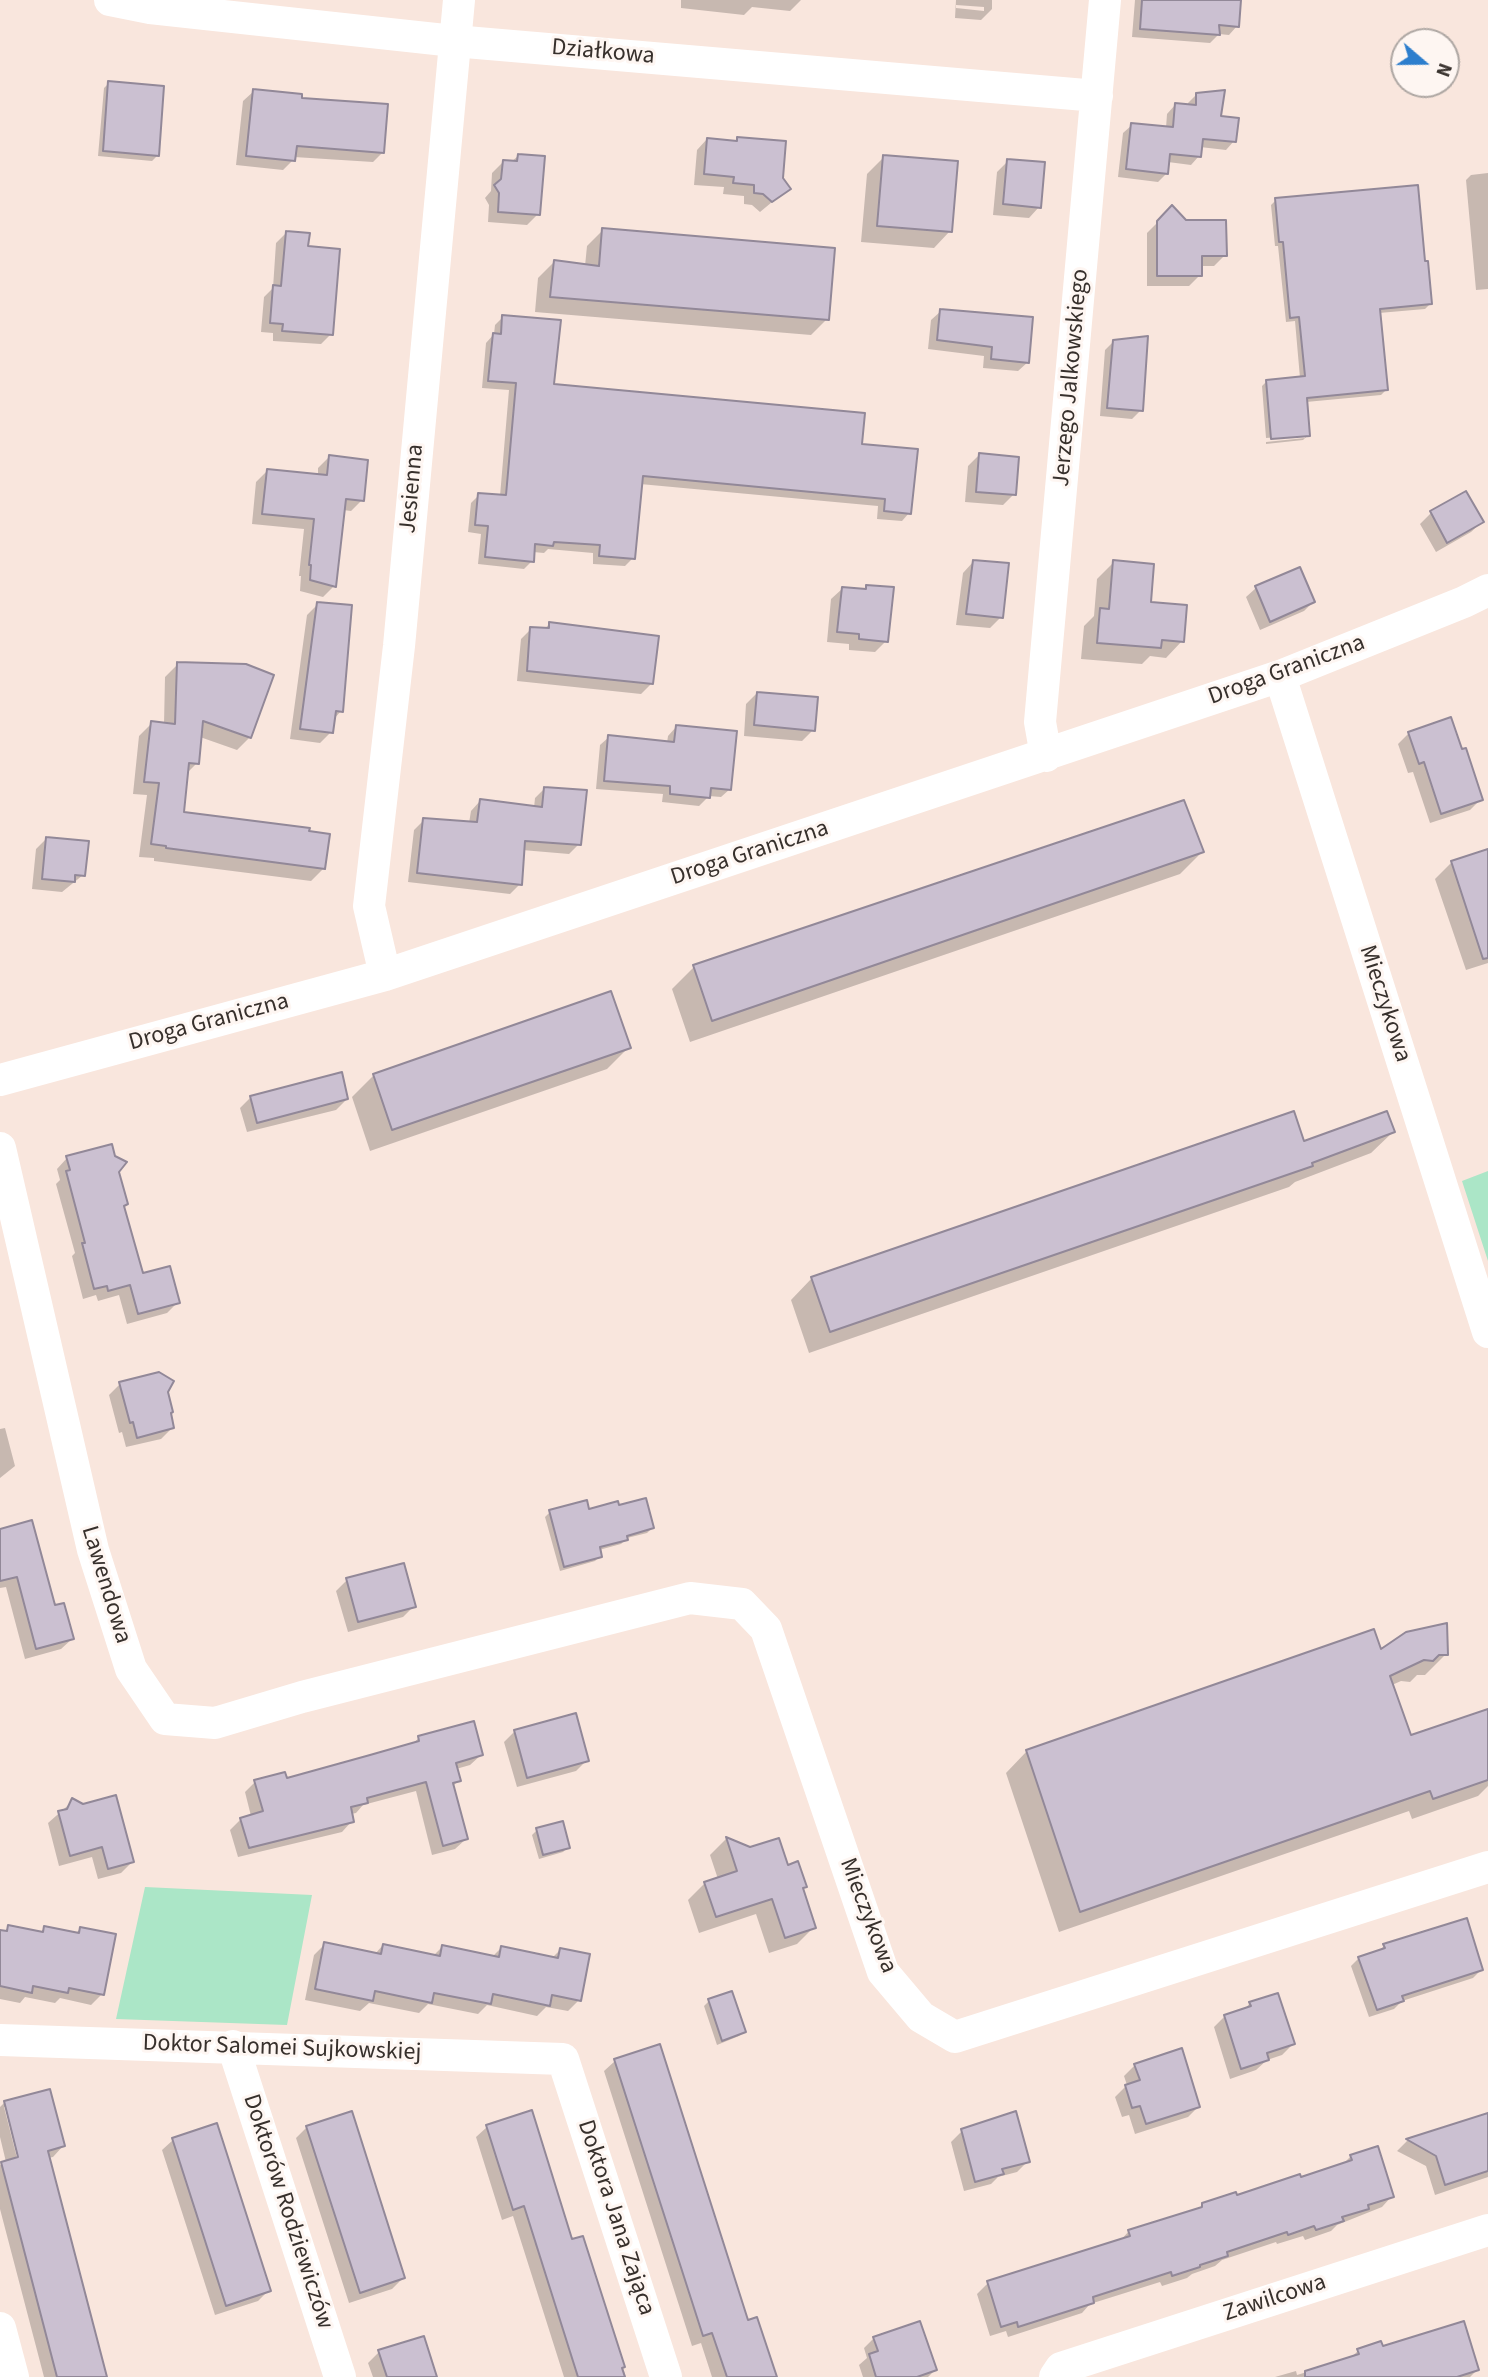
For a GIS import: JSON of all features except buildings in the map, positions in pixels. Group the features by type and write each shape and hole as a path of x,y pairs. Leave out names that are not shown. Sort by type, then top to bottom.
{"street":[{"name":"Działkowa","path":"110,0 150,8 454,41 1097,96"},
{"name":"Jesienna","path":"385,975 369,906 399,646 459,0"},
{"name":"Jerzego Jalkowskiego","path":"1046,755 1040,722 1105,0"},
{"name":"Droga Graniczna","path":"0,1080 385,975 1280,676 1488,590"},
{"name":"Mieczykowa","path":"1280,676 1488,1332"},
{"name":"Lawendowa","path":"0,1148 93,1550 131,1669 165,1718 215,1723 459,1658"},
{"name":"Mieczykowa","path":"459,1658 690,1598 742,1604 766,1629 883,1972 921,2017 955,2037 1488,1867"},
{"name":"Doktor Salomei Sujkowskiej","path":"0,2040 564,2059"},
{"name":"Doktorów Rodziewiczów","path":"233,2046 340,2377"},
{"name":"Doktora Jana Zająca","path":"564,2059 666,2377"},
{"name":"Zawilcowa","path":"1058,2372 1488,2230"},
{"path":"0,2328 13,2377"}],"green space":[{"path":"1488,1171 1488,1261 1462,1181"},
{"path":"145,1887 312,1895 287,2025 116,2019"}]}
